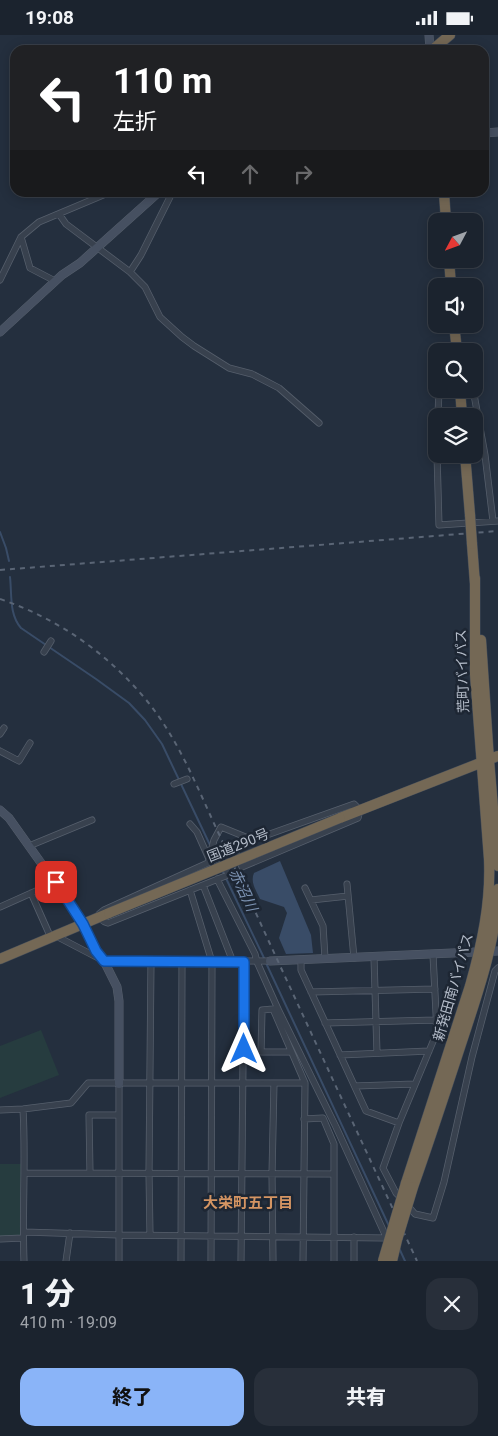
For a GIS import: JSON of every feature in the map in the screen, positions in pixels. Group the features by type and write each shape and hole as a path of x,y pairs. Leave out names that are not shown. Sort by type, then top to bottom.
{"highway":[{"path":"437,45 450,35"},
{"path":"444,197 445,213"},
{"name":"荒町バイパス","path":"466,463 475,578 475,673 489,760"},
{"path":"489,760 498,866"},
{"name":"国道290号","path":"0,958 340,818 489,760"},
{"name":"新発田南バイパス","path":"489,760 489,952"},
{"name":"新発田南バイパス","path":"410,1185 470,985 489,952 498,889"},
{"path":"383,1261 410,1185"},
{"path":"392,1261 410,1185"}],"street":[{"path":"0,279 21,237 38,222 99,197"},
{"path":"0,333 55,281 80,263 154,197"},
{"path":"130,272 141,255 170,197"},
{"path":"60,214 66,224 130,272 145,287 160,317 182,337 230,368 252,374 279,388 319,423"},
{"path":"21,237 30,268 55,281"},
{"path":"437,463 439,525 496,521 475,398"},
{"path":"44,652 51,641"},
{"path":"0,734 4,728"},
{"path":"0,751 19,761 30,743"},
{"path":"174,784 187,779"},
{"path":"354,804 360,810 358,818 242,867 234,848 253,840 354,804"},
{"path":"0,809 9,818 56,882 83,924 117,987 119,1001 119,1261"},
{"path":"29,846 92,820"},
{"path":"190,824 197,832 209,861"},
{"path":"209,861 214,840 221,827 253,840"},
{"path":"221,857 228,875 217,879 108,923 99,918 98,914 104,910 221,857"},
{"path":"217,879 255,954 291,1052 305,1083 303,1261"},
{"path":"0,907 56,882"},
{"path":"347,884 354,958"},
{"path":"203,885 233,962"},
{"path":"305,888 323,926 325,958"},
{"path":"190,890 212,962 212,1261"},
{"path":"31,893 53,937 104,961 257,962 489,952"},
{"path":"311,900 348,896"},
{"path":"433,955 437,1032 399,1123 383,1168 396,1193 415,1214 433,1218 444,1181 472,1057 495,971 498,968"},
{"path":"374,957 376,1053"},
{"path":"301,960 301,970 366,1111 399,1123"},
{"path":"150,1235 151,961"},
{"path":"181,1261 182,961"},
{"path":"241,1261 244,962"},
{"path":"311,992 435,989"},
{"path":"276,1009 262,1010 261,1051 291,1052"},
{"path":"276,1009 336,1127 396,1261"},
{"path":"325,1023 436,1020"},
{"path":"340,1055 429,1051"},
{"path":"0,1110 70,1103 88,1083 305,1083"},
{"path":"273,1261 274,1083"},
{"path":"355,1086 415,1084"},
{"path":"23,1109 25,1143 24,1261"},
{"path":"90,1173 89,1115 119,1115"},
{"path":"304,1119 323,1118 334,1144 334,1261"},
{"path":"24,1173 334,1174"},
{"path":"0,1239 23,1235 70,1233 386,1238"},
{"path":"66,1261 70,1233"},
{"path":"354,1237 354,1261"}],"green space":[{"path":"41,1030 59,1075 0,1098 0,1046"},
{"path":"0,1164 21,1164 20,1236 0,1236"}],"water":[{"path":"280,861 311,935 313,953 286,954 279,938 287,913 284,907 260,899 254,886 254,873"}],"waterway":[{"name":"赤沼川","path":"0,532 9,561"},
{"name":"赤沼川","path":"10,577 13,610 17,623 21,628 129,703 145,720 162,744 210,845"},
{"name":"赤沼川","path":"222,870 264,958"},
{"name":"赤沼川","path":"266,963 389,1226"},
{"name":"赤沼川","path":"399,1248 405,1261"}],"railway":[{"path":"0,570 498,531"},
{"path":"0,599 59,626 95,650 142,695 166,727 194,779 417,1261"}],"district":[{"name":"大栄町五丁目","path":"248,1203"}],"route":[{"path":"56,882 83,924 96,951 104,961 244,962 244,1049"}]}
